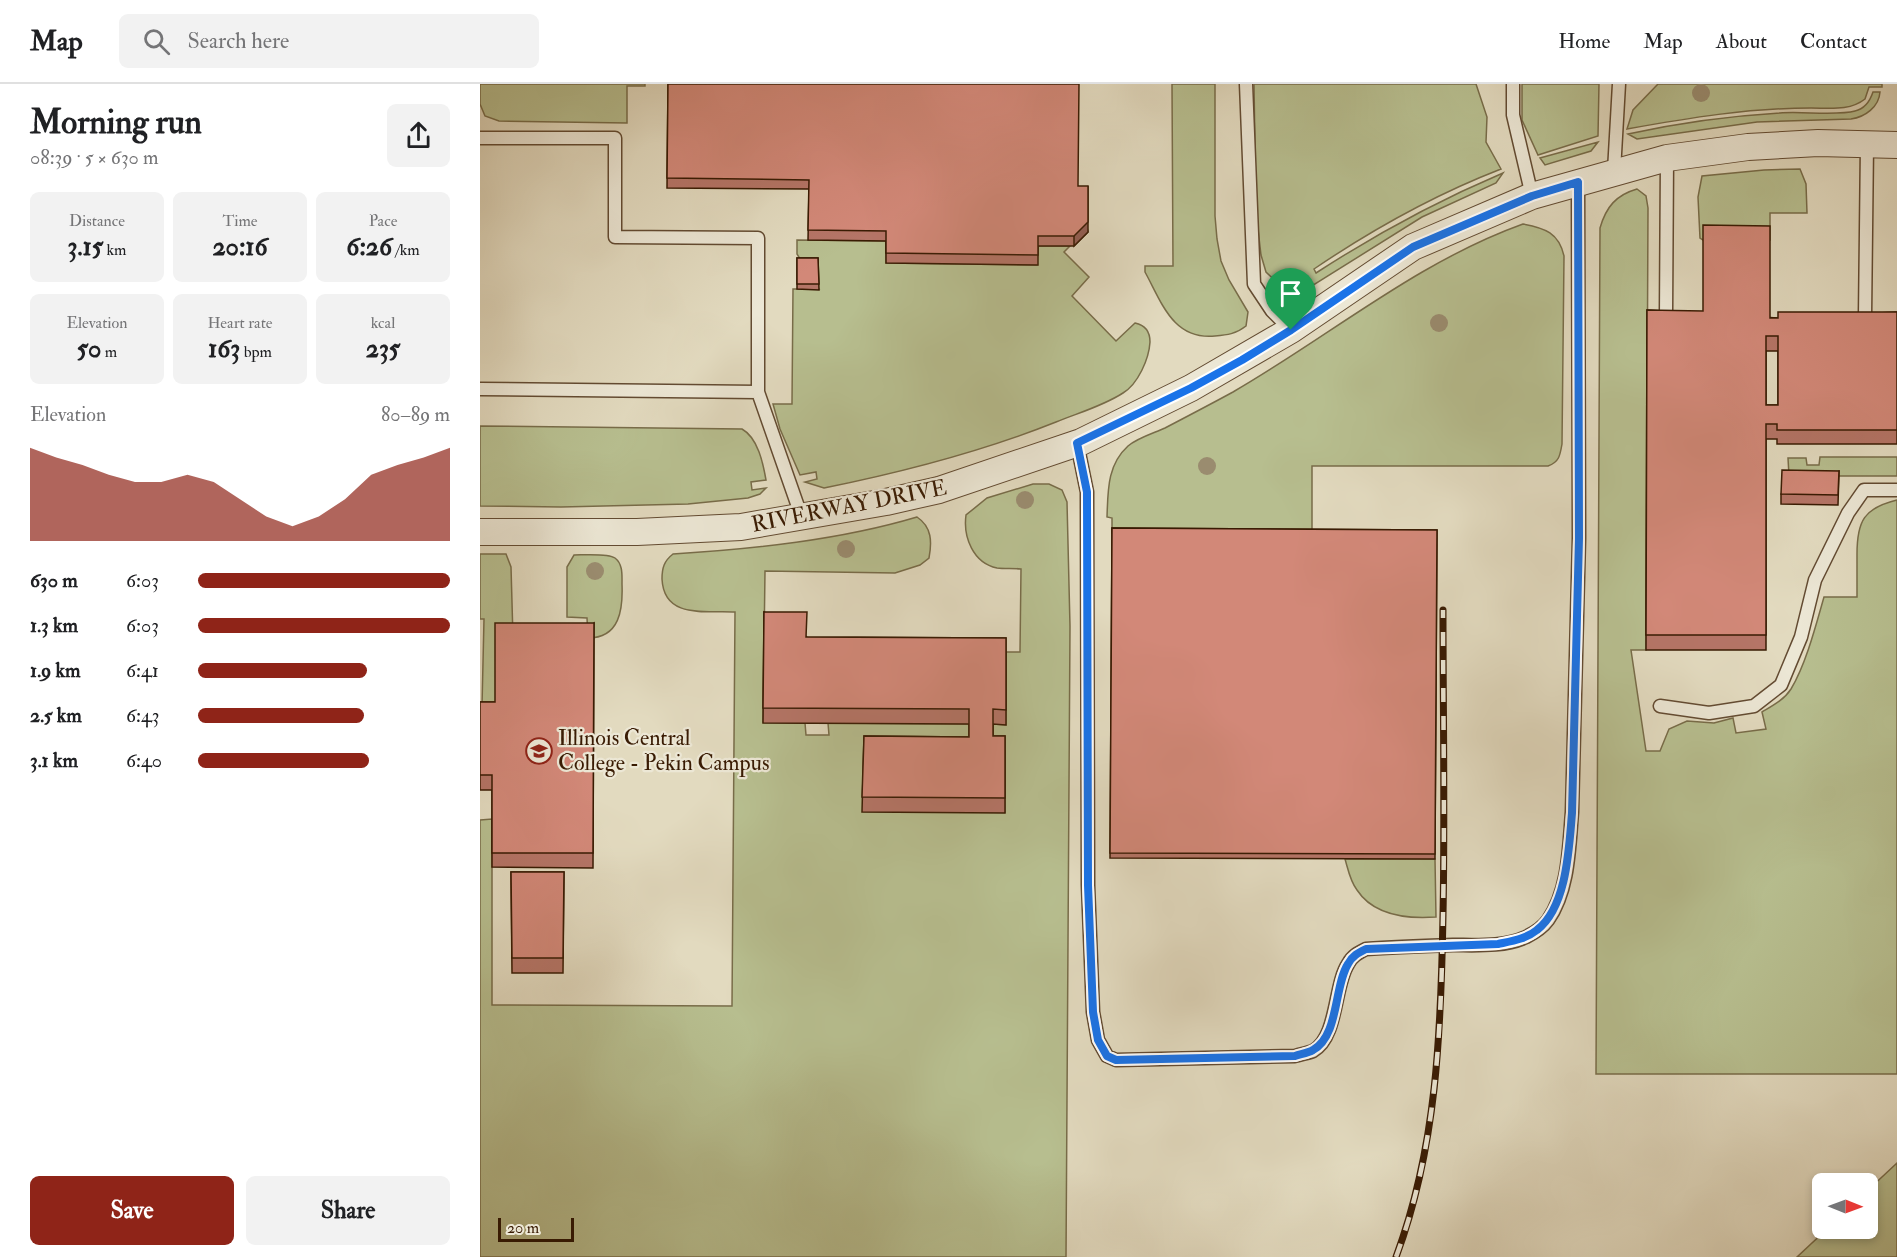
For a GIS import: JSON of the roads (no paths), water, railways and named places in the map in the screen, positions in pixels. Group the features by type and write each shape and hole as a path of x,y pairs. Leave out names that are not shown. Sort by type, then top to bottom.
{"street":[{"name":"RIVERWAY DRIVE","path":"480,532 637,532 741,527 801,518 939,490 1077,443 1191,388 1291,330 1413,247 1532,196 1666,158 1748,147 1818,143 1897,145"}],"lane":[{"path":"1246,84 1254,284 1272,311 1291,330"},
{"path":"1513,84 1513,115 1532,196"},
{"path":"1614,171 1619,84"},
{"path":"480,138 615,138 615,237 759,238 758,392 801,518"},
{"path":"1865,317 1867,144"},
{"path":"1666,158 1666,316"},
{"path":"1077,443 1087,492 1088,885 1093,1012 1098,1040 1107,1056 1116,1060 1295,1056 1314,1050 1323,1040 1332,1022 1346,966 1354,956 1366,949 1498,944 1526,937 1547,921 1563,882 1572,813 1578,574 1578,182"},
{"path":"480,390 758,392"},
{"path":"1660,706 1709,713 1754,706 1781,685 1801,637 1815,580 1848,513 1864,490 1897,490"}],"railway":[{"path":"1396,1257 1410,1215 1420,1173 1428,1131 1438,1045 1444,877 1443,610"}],"place":[{"name":"Illinois Central College - Pekin Campus","path":"539,751"}]}
